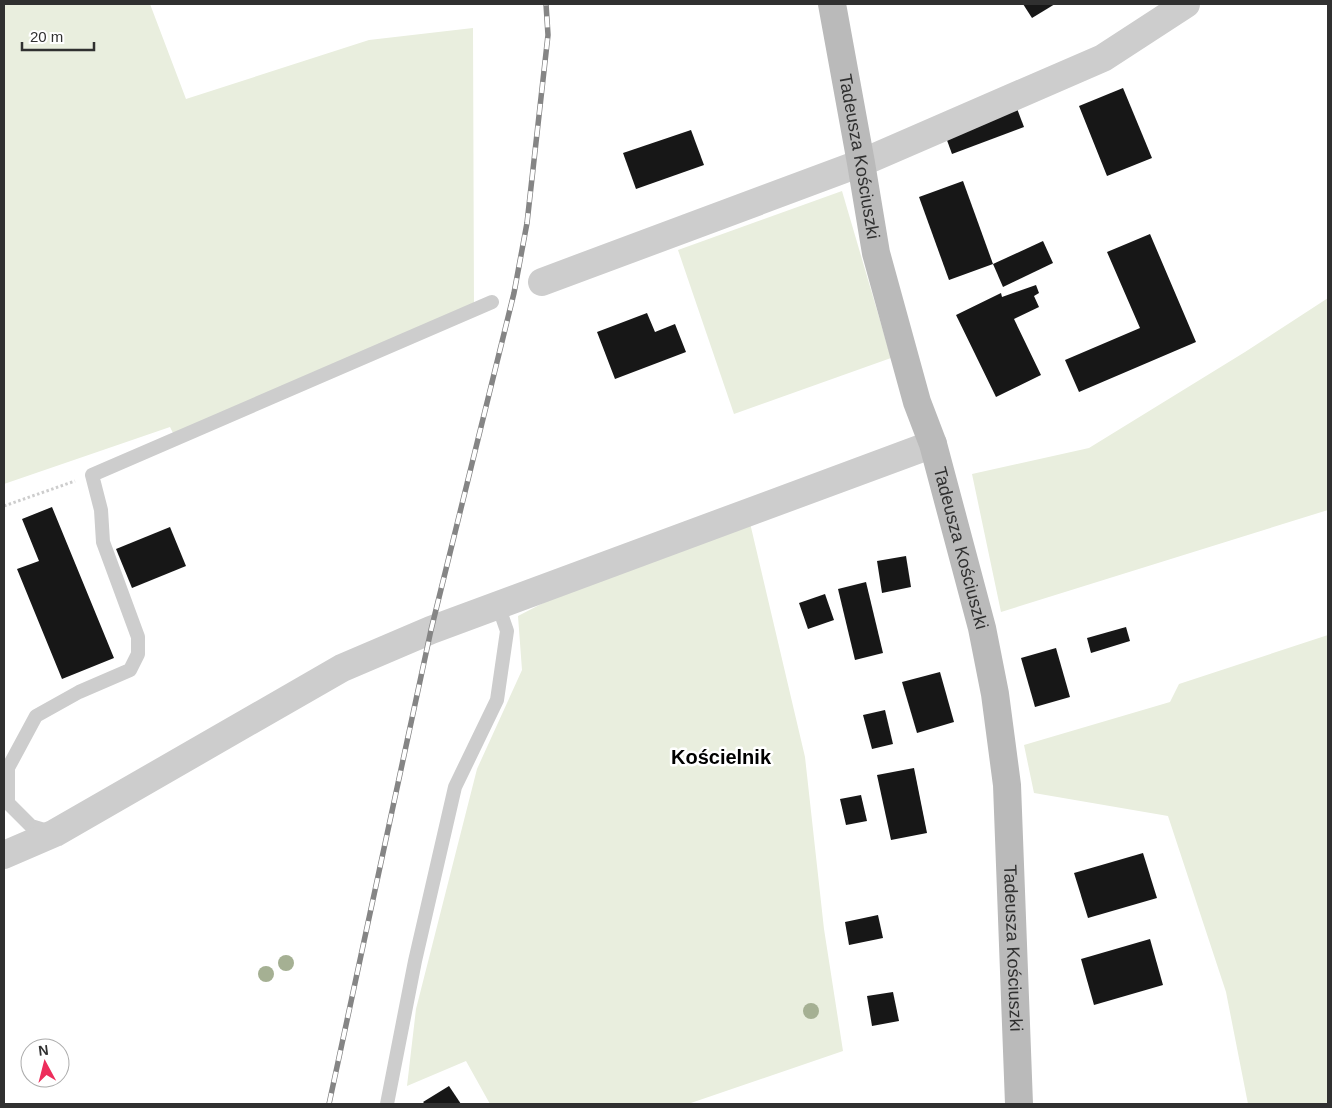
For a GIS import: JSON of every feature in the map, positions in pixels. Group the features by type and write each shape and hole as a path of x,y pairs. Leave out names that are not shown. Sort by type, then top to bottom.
{"main road":[{"name":"Tadeusza Kościuszki","path":"832,4 862,163 876,253 917,402 933,444 982,628 995,694 1007,785 1020,1104"}],"street":[{"path":"542,282 862,163 1102,58 1186,4"},
{"path":"4,855 55,833 342,668 431,630 933,444"}],"lane":[{"path":"55,833 30,826 8,803 8,768 36,716 79,692 130,670 138,654 138,637 103,542 101,510 92,475 492,302"},
{"path":"386,1104 415,961 455,787 497,700 508,631 498,605"}],"path":[{"path":"4,506 92,475"}],"green space":[{"path":"4,4 150,4 186,99 369,40 473,28 474,310 176,439 170,427 4,484"},
{"path":"842,191 891,358 734,414 678,250"},
{"path":"1328,298 1328,510 1001,612 972,474 1089,448 1245,352"},
{"path":"750,523 805,757 824,929 843,1051 688,1104 490,1104 466,1061 407,1086 416,1009 477,769 522,670 518,616 572,588"},
{"path":"1328,635 1328,1104 1248,1104 1226,992 1168,816 1034,793 1024,745 1170,702 1179,684"}],"building":[{"path":"1023,4 1055,4 1032,18"},
{"path":"1123,88 1152,158 1107,176 1079,106"},
{"path":"1016,106 1024,127 952,154 944,132"},
{"path":"691,130 704,165 636,189 623,153"},
{"path":"963,181 993,264 949,280 919,197"},
{"path":"1150,234 1196,342 1079,392 1065,360 1140,328 1107,252"},
{"path":"1043,241 1053,263 1003,287 993,264"},
{"path":"1036,285 1039,293 1034,296 1039,307 1014,319 1041,375 996,397 956,315 1001,293 1002,297"},
{"path":"647,313 655,332 675,324 686,352 615,379 597,332"},
{"path":"52,507 114,658 62,679 17,569 39,561 22,519"},
{"path":"170,527 186,566 132,588 116,549"},
{"path":"906,556 911,587 882,593 877,561"},
{"path":"866,582 883,653 855,660 838,589"},
{"path":"825,594 834,620 808,629 799,603"},
{"path":"1126,627 1130,641 1091,653 1087,638"},
{"path":"1056,648 1070,697 1035,707 1021,658"},
{"path":"940,672 954,722 917,733 902,682"},
{"path":"885,710 893,744 872,749 863,715"},
{"path":"914,768 927,833 891,840 877,775"},
{"path":"861,795 867,821 846,825 840,799"},
{"path":"1143,853 1157,898 1088,918 1074,873"},
{"path":"878,915 883,938 849,945 845,922"},
{"path":"1150,939 1163,985 1094,1005 1081,959"},
{"path":"893,992 899,1021 872,1026 867,996"},
{"path":"449,1086 461,1104 425,1104 423,1102"}],"railway":[{"path":"329,1104 431,630 514,293 527,223 548,35 546,4"}],"district":[{"name":"Kościelnik","path":"721,757"}]}
